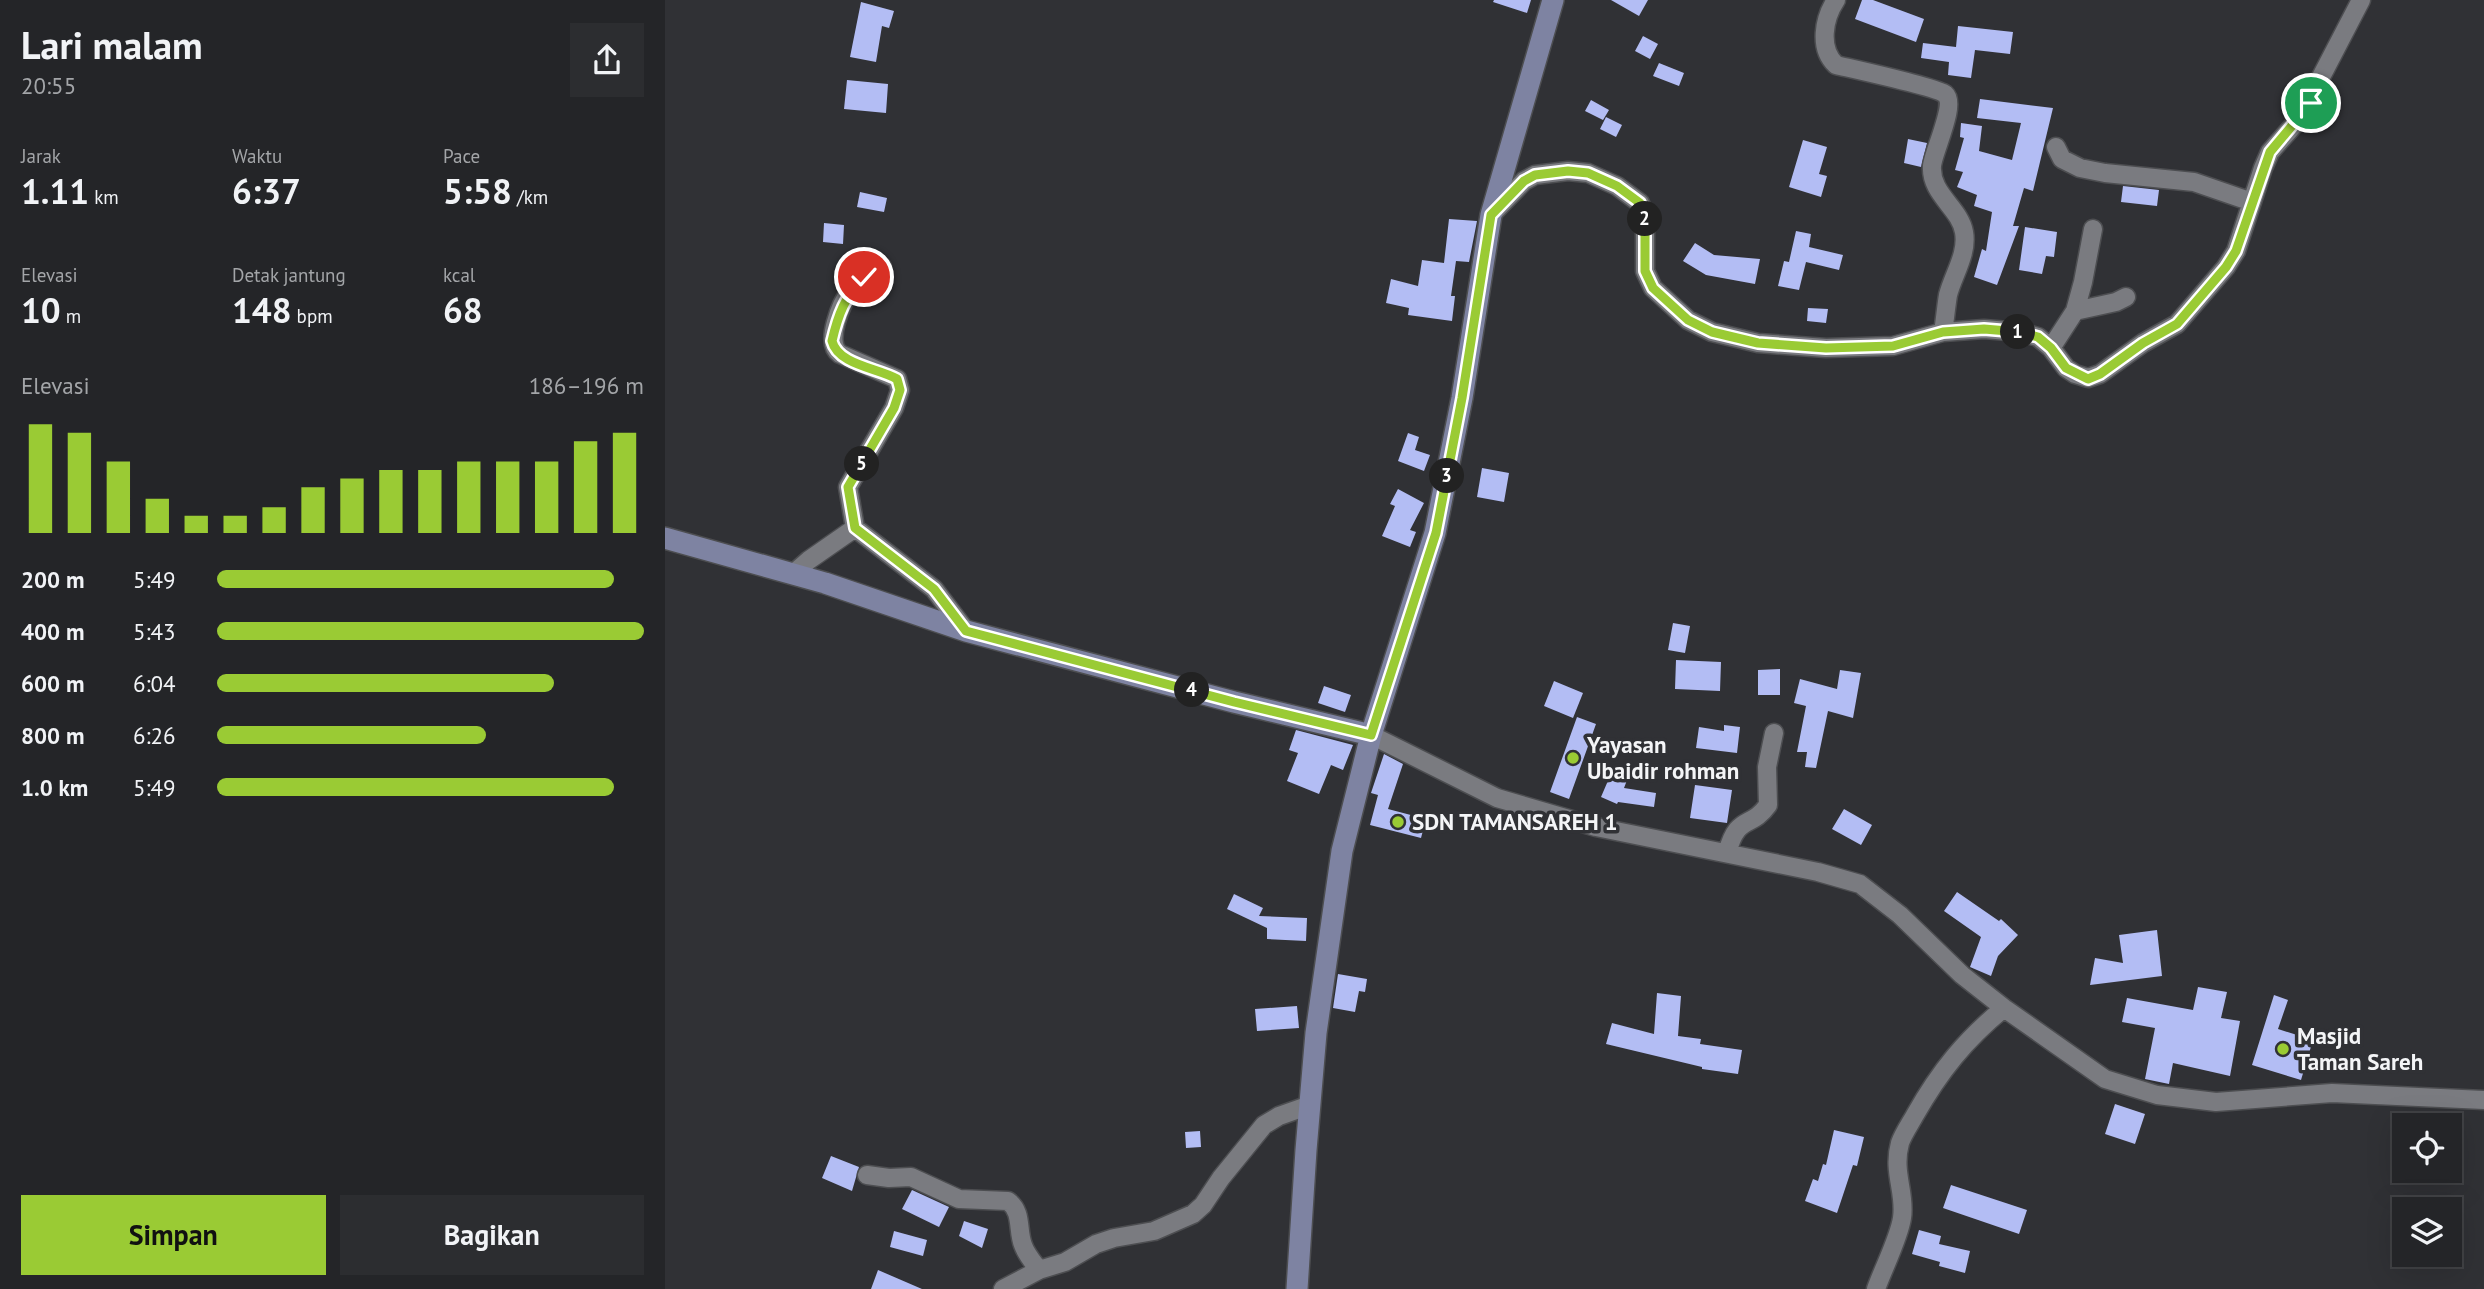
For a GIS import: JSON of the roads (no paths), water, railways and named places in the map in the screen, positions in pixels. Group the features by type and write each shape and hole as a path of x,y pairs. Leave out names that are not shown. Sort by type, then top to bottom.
{"street":[{"path":"1297,1289 1318,1020 1342,851 1371,735 1436,533 1462,398 1491,215 1553,0"},
{"path":"1836,0 1829,11 1825,27 1828,51 1836,65 1944,93 1948,98 1948,112 1932,161 1931,174 1939,194 1962,223 1965,236 1962,256 1948,295 1943,332"},
{"path":"1491,215 1524,181 1535,175 1568,171 1588,173 1617,186 1640,203 1645,218 1645,271 1653,288 1688,320 1712,332 1758,343 1826,348 1893,346 1943,332 1984,329 2020,332 2038,337 2051,348 2066,368 2088,379 2100,374 2143,343 2170,330 2226,267 2236,251 2270,152 2311,103 2321,77 2361,0"},
{"path":"2056,146 2062,159 2080,168 2194,182 2252,202"},
{"path":"2051,348 2075,311 2093,229"},
{"path":"882,267 864,277 851,290 840,309 832,341 840,354 897,379 900,390 894,408 848,487 855,528 934,589 966,631"},
{"path":"2075,311 2116,302 2126,297"},
{"path":"793,574 855,528"},
{"path":"665,538 793,574 966,631 1234,702 1371,735 1497,798 1596,827 1818,872 1860,884 1900,915 1962,975 2105,1079 2157,1095 2216,1101 2332,1093 2484,1100"},
{"path":"1727,853 1739,825 1761,813 1768,805 1767,767 1774,733"},
{"path":"1876,1289 1902,1219 1896,1168 1900,1142 1947,1064 1973,1033 2004,1008"},
{"path":"1003,1289 1105,1241 1154,1231 1193,1214 1203,1205 1264,1125 1279,1116 1310,1105"},
{"path":"867,1175 911,1177 959,1199 1008,1201 1013,1204 1019,1216 1020,1236 1024,1247 1039,1270"}],"place":[{"name":"Yayasan Ubaidir rohman","path":"1573,758"},
{"name":"SDN TAMANSAREH 1","path":"1398,822"},
{"name":"Masjid Taman Sareh","path":"2283,1049"}]}
